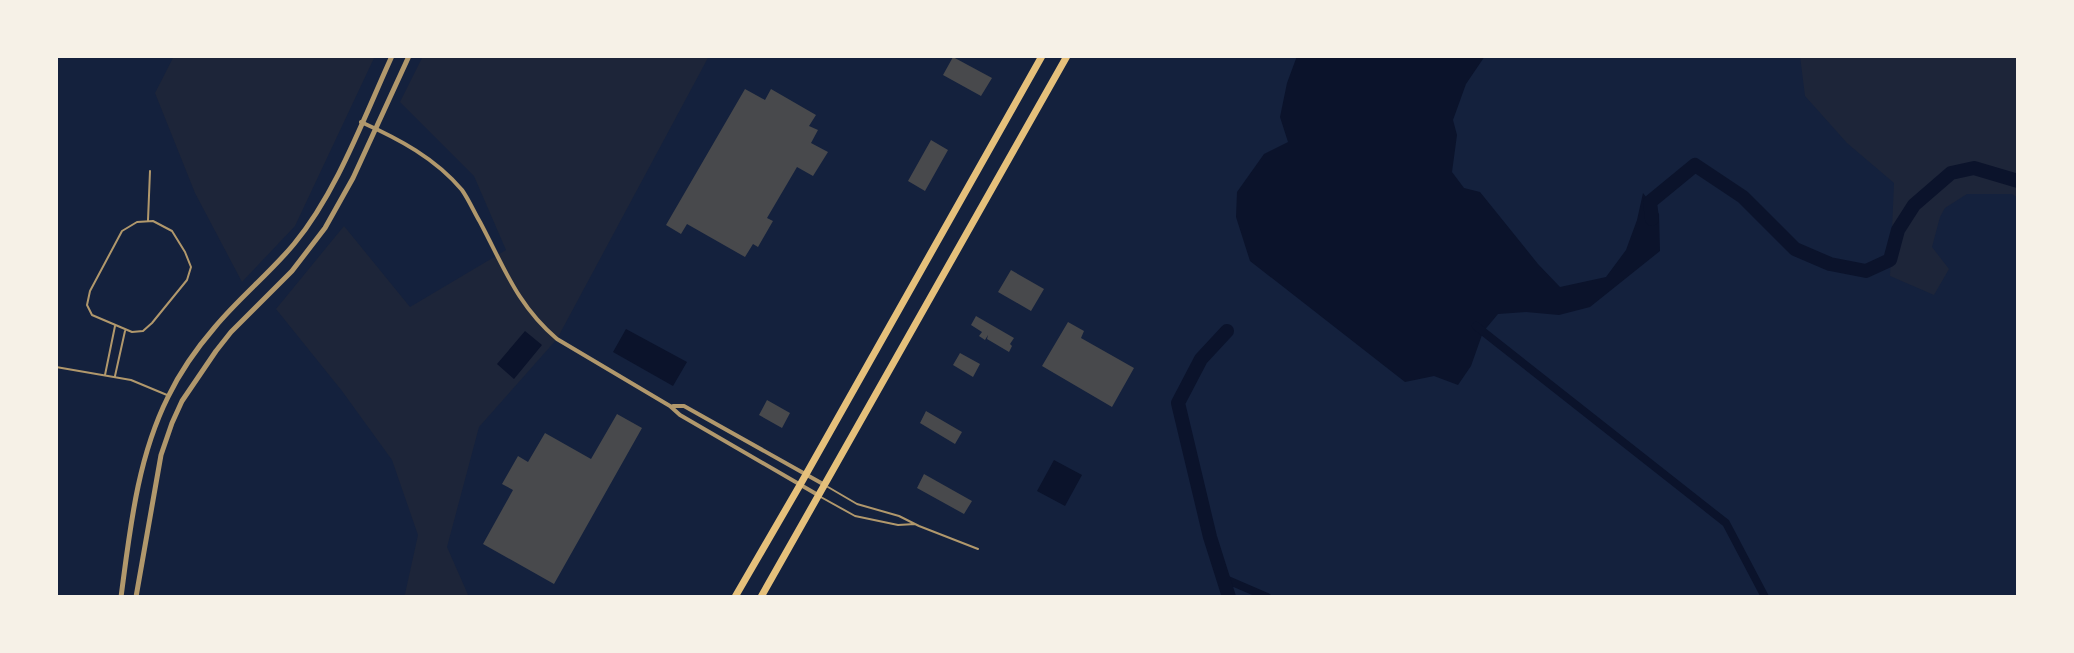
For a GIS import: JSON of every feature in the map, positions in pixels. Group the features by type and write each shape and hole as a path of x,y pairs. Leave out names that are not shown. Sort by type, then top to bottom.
{"main road":[{"path":"735,597 1042,56"},
{"path":"761,597 1067,56"}],"street":[{"path":"121,597 142,468 168,396 216,325 287,251 312,219 326,196 392,56"},
{"path":"136,597 161,455 182,401 216,351 292,271 325,228 347,191 409,56"},
{"path":"361,122 425,155 448,174 464,193 526,308 557,339 818,495"},
{"path":"168,396 182,401"},
{"path":"670,406 684,406 824,485"}],"lane":[{"path":"148,221 150,171"},
{"path":"153,221 172,231 185,252 191,267 187,280 143,331 132,332 115,325 92,315 87,305 90,291 122,231 137,222 153,221"},
{"path":"105,375 115,325"},
{"path":"115,377 125,329"},
{"path":"56,367 131,380 168,396"},
{"path":"824,485 857,504 899,516 978,549"},
{"path":"818,495 855,516 898,525 916,524"}],"shaded area":[{"path":"174,56 375,56 295,226 242,282 195,193 155,93"},
{"path":"423,56 709,56 557,339 479,427 447,547 469,597 403,597 418,535 392,460 276,309 344,226 410,307 506,250 474,176 400,102"},
{"path":"1297,56 1485,56 1466,84 1453,120 1457,135 1452,172 1464,188 1480,192 1560,287 1606,277 1626,250 1643,193 1659,214 1660,251 1590,307 1559,315 1526,312 1498,314 1483,332 1471,366 1458,385 1434,376 1405,382 1250,261 1236,217 1237,192 1264,154 1288,142 1280,117"},
{"path":"1800,56 2018,56 2018,198 2012,194 1967,194 1945,208 1932,247 1949,269 1934,295 1890,276 1894,183 1847,143 1805,96"},
{"path":"626,329 687,362 673,386 613,352"},
{"path":"525,331 542,345 514,379 497,364"},
{"path":"1054,460 1082,475 1065,506 1037,491"}],"building":[{"path":"953,57 992,78 981,96 943,75"},
{"path":"745,89 765,100 771,89 816,115 809,126 818,130 811,143 828,152 813,176 797,167 767,218 773,221 758,247 753,244 745,257 687,224 681,234 666,225"},
{"path":"931,140 948,150 925,191 908,181"},
{"path":"1011,270 1044,289 1031,311 998,292"},
{"path":"976,316 1014,338 1009,352 987,339 988,335 985,340 979,336 982,332 971,325"},
{"path":"1068,322 1084,331 1081,338 1134,368 1112,407 1042,366"},
{"path":"960,353 980,364 973,377 953,365"},
{"path":"767,400 790,413 782,428 759,415"},
{"path":"926,411 962,432 955,444 920,423"},
{"path":"617,414 642,428 554,584 483,544 513,490 502,484 518,456 528,462 545,433 591,459"},
{"path":"924,474 972,501 964,514 917,488"}],"waterway":[{"path":"1652,219 1650,202 1695,165 1743,197 1795,249 1830,264 1866,271 1890,260 1898,230 1914,205 1951,173 1974,168 2018,181"},
{"path":"1476,326 1726,523 1765,597"},
{"path":"1227,331 1201,359 1178,403 1210,537 1229,597"},
{"path":"1223,578 1267,597"}]}
